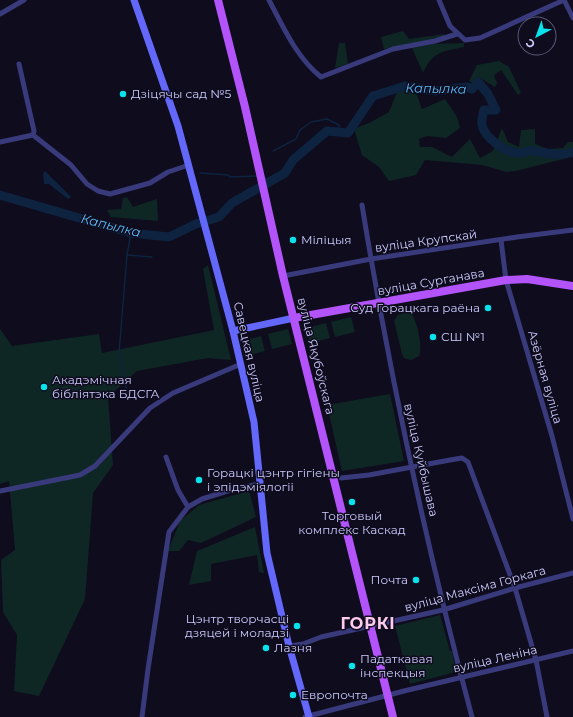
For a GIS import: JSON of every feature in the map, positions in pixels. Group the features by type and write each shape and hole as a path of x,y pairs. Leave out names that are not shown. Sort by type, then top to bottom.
{"main road":[{"name":"Савецкая вуліца","path":"134,0 178,126 233,331 254,422 267,553 308,717"},
{"name":"вуліца Якубоўскага","path":"218,0 258,163 283,276 393,717"},
{"name":"вуліца Сурганава","path":"294,318 506,280 527,279 573,286"},
{"path":"233,331 294,318"}],"street":[{"path":"0,14 24,0"},
{"path":"269,0 298,51 312,70 321,77 393,49 435,42 457,34"},
{"path":"439,0 450,26 465,40 480,38 564,0 573,18"},
{"path":"19,64 34,131 33,135"},
{"path":"33,135 71,165 87,184 98,191 110,194 150,183 168,172 189,165"},
{"path":"0,142 33,135"},
{"name":"вуліца Куйбышава","path":"362,205 394,381 443,610 472,717"},
{"name":"вуліца Крупскай","path":"283,276 371,259 573,230"},
{"name":"Азёрная вуліца","path":"500,240 506,280 552,436 573,519"},
{"path":"0,490 80,475 95,466 150,408 173,393 241,364"},
{"path":"166,456 178,490 188,507"},
{"path":"341,478 462,458 468,462 515,588 536,660 547,717"},
{"path":"142,717 169,532 188,507 202,499 234,489 259,484"},
{"name":"вуліца Максіма Горкага","path":"290,646 303,644 321,637 443,610 515,588 573,573"},
{"name":"вуліца Леніна","path":"308,717 388,695 573,651"}],"green space":[{"path":"403,31 409,39 445,34 445,37 384,49 381,37"},
{"path":"339,43 345,43 348,64 335,68"},
{"path":"464,43 464,47 435,56 423,73 412,48 432,44"},
{"path":"499,61 509,67 521,93 518,95 501,70 494,75 497,83 495,87 480,78 473,83 469,81 477,65"},
{"path":"408,88 417,95 422,109 445,99 457,117 460,128 446,138 427,136 419,139 420,147 432,147 452,157 470,139 480,158 493,151 502,128 508,142 519,147 521,130 535,129 535,144 548,149 563,148 568,142 573,142 573,154 567,158 516,171 506,172 482,165 425,160 416,175 389,181 379,167 362,155 354,129 389,112 397,92"},
{"path":"127,197 133,207 157,199 158,221 111,217 107,210 121,209 123,198"},
{"path":"208,265 231,360 208,358 137,371 108,397 113,465 93,493 85,599 39,696 14,691 17,635 3,612 1,560 15,550 9,481 0,484 0,329 12,346 99,334 102,353 214,330 203,269"},
{"path":"406,312 411,313 413,317 420,341 419,356 411,360 404,358 402,354 394,321 398,315"},
{"path":"351,317 355,332 335,337 331,322"},
{"path":"326,323 330,338 310,343 306,328"},
{"path":"288,329 292,344 272,349 268,334"},
{"path":"261,336 265,351 245,356 241,341"},
{"path":"390,394 404,461 342,471 327,405"},
{"path":"249,491 256,517 201,543 188,540 179,551 168,551 180,521 199,505"},
{"path":"255,527 264,573 259,572 257,555 211,564 211,581 189,585 197,551"},
{"path":"440,615 450,651 452,651 456,672 410,684 395,626"}],"water":[{"path":"45,171 71,197 68,199 49,184 44,184 43,174"}],"waterway":[{"name":"Капылка","path":"0,195 131,233 169,237 196,224 219,217 232,203 285,173 293,160 327,131 348,133 373,96 405,86 435,91 467,87 472,89 478,82 488,94 496,110 484,110 482,117 482,125 484,130 496,144 502,148 519,153 532,151 549,154 573,152"},
{"path":"273,151 296,139 300,130 311,122 327,119 339,125 339,131"},
{"path":"200,173 228,175 230,177 257,176"},
{"name":"Капылка","path":"264,178 271,180"},
{"path":"127,392 119,353 127,255 131,233"},
{"path":"127,255 152,257"}],"place":[{"name":"Дзіцячы сад №5","path":"123,94"},
{"name":"Міліцыя","path":"293,240"},
{"name":"Суд Горацкага раёна","path":"488,308"},
{"name":"СШ №1","path":"433,337"},
{"name":"Акадэмічная бібліятэка БДСГА","path":"44,387"},
{"name":"Горацкі цэнтр гігіены і эпідэміялогіі","path":"199,480"},
{"name":"Торговый комплекс Каскад","path":"352,502"},
{"name":"Почта","path":"416,580"},
{"name":"Цэнтр творчасці дзяцей і моладзі","path":"297,626"},
{"name":"Лазня","path":"266,648"},
{"name":"Падаткавая інспекцыя","path":"352,666"},
{"name":"Европочта","path":"293,695"}],"district":[{"name":"ГОРКІ","path":"368,623"}]}
